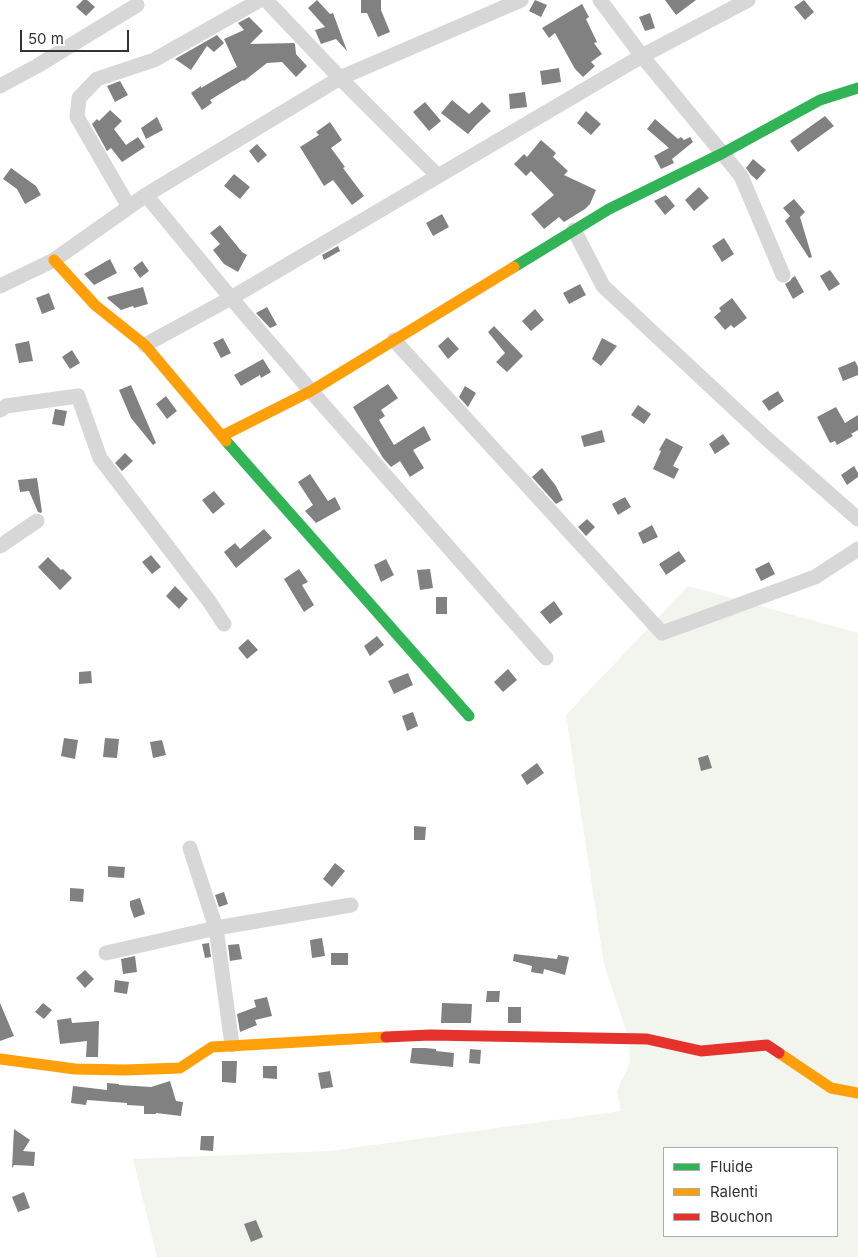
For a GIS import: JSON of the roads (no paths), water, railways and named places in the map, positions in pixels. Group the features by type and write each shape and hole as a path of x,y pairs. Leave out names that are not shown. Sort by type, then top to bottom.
{"street":[{"path":"129,207 77,117 79,98 97,79 154,60 260,0"},
{"path":"266,0 340,78 438,176"},
{"path":"0,286 54,260 146,195 340,78 521,0"},
{"path":"600,0 642,56 741,176 783,275"},
{"path":"145,345 232,298 642,56 748,0"},
{"path":"0,86 37,66 137,5"},
{"path":"222,436 311,391 608,209 723,153 820,100 858,88"},
{"path":"146,195 311,391 546,658"},
{"path":"574,230 603,286 759,431 858,519"},
{"path":"54,260 95,305 145,345 222,436 469,716"},
{"path":"394,340 662,634 815,576 858,550"},
{"path":"0,410 6,406 78,396 100,458 209,601 224,624"},
{"path":"0,546 37,521"},
{"path":"190,848 216,928 232,1045"},
{"path":"106,953 216,928 351,905"},
{"path":"0,1059 75,1069 125,1070 180,1068 212,1047 232,1045 430,1036 647,1040 701,1051 767,1045 831,1088 858,1093"}]}
